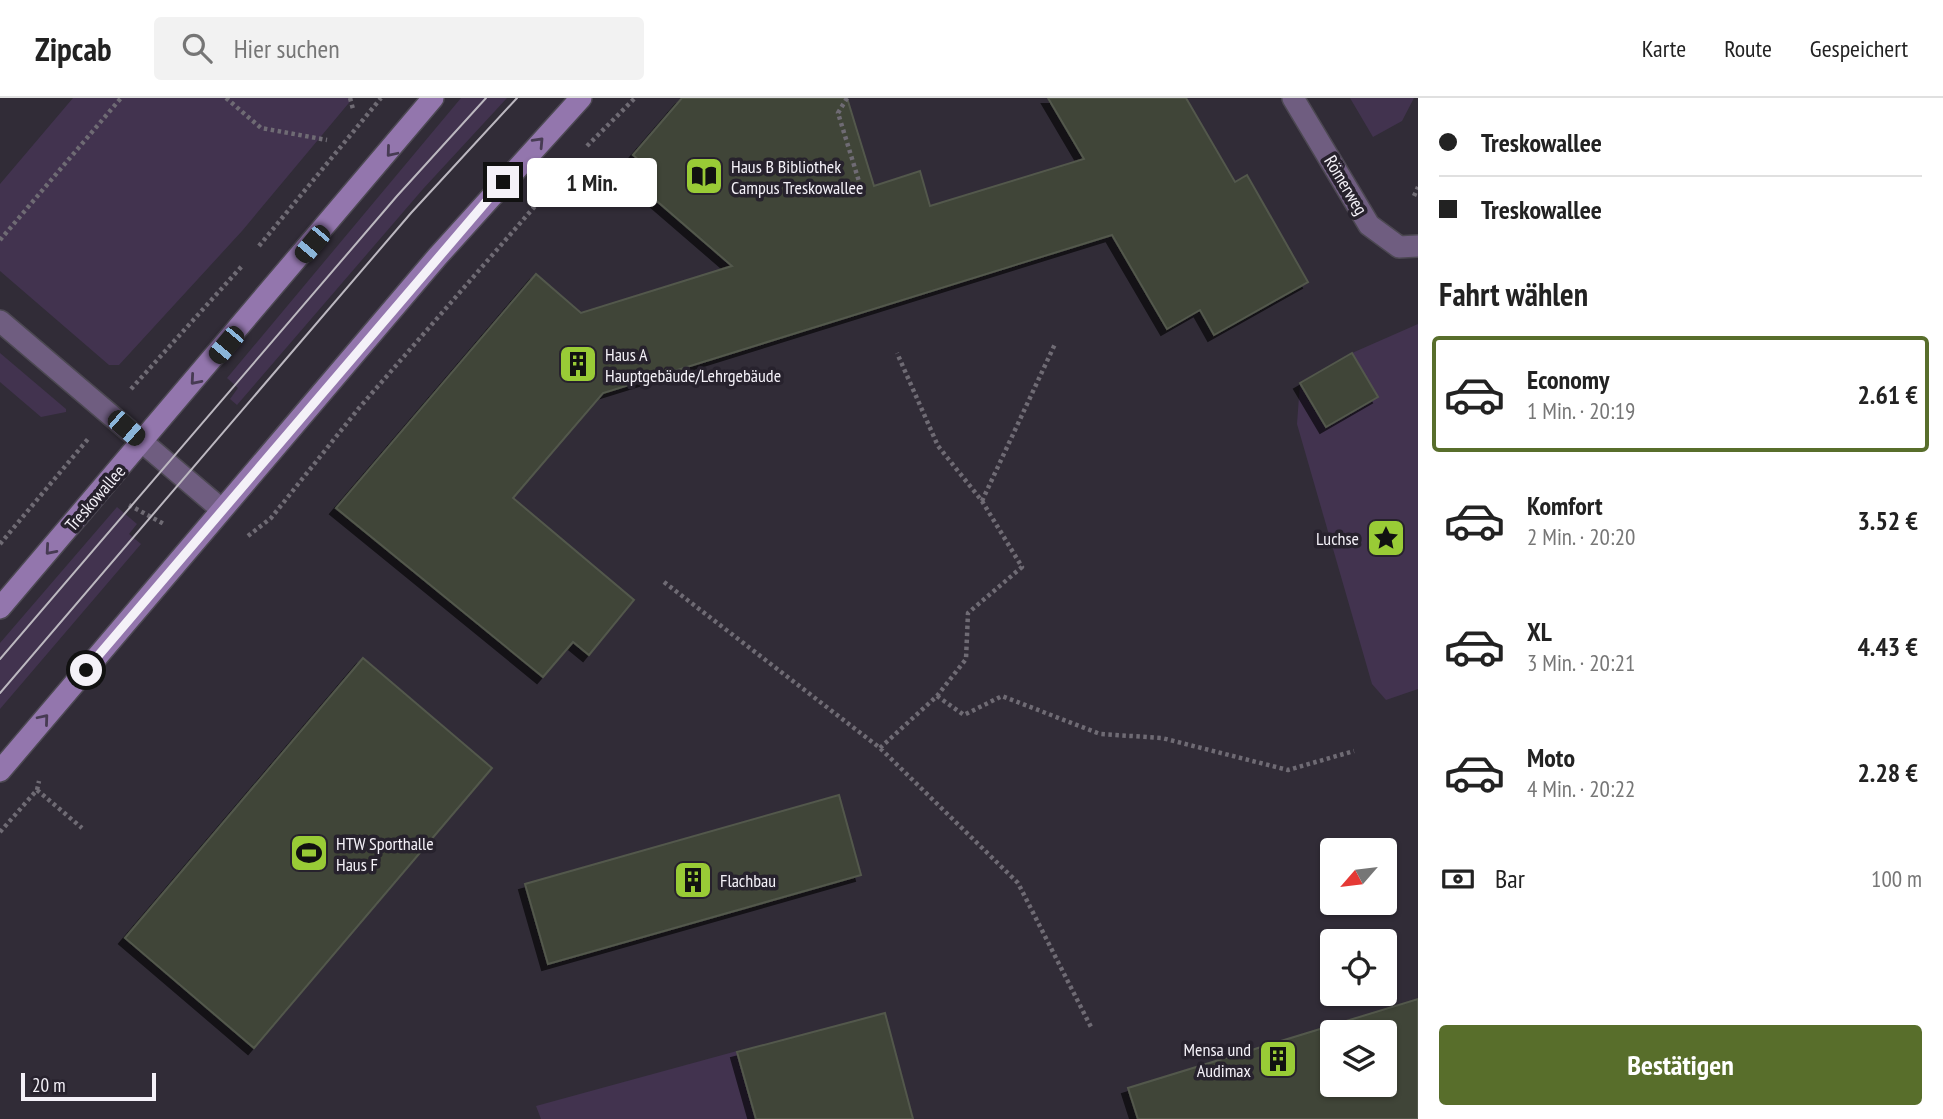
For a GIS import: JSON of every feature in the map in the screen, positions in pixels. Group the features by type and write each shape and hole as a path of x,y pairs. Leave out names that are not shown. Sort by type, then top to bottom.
{"main road":[{"name":"Treskowallee","path":"0,608 433,98"},
{"path":"0,771 438,256 581,98"}],"street":[{"name":"Römerweg","path":"1293,98 1369,225 1399,247 1418,246"},
{"path":"0,321 221,509"}],"path":[{"path":"0,240 121,98"},
{"path":"226,98 261,128 327,140"},
{"path":"350,98 353,109"},
{"path":"254,251 381,98"},
{"path":"580,154 635,98"},
{"path":"847,98 838,113 861,188"},
{"path":"303,481 359,408 565,171"},
{"path":"1414,196 1418,187"},
{"path":"127,394 246,261"},
{"path":"982,502 1055,344"},
{"path":"880,748 937,696 966,659 968,613 1022,567 982,502 938,446 897,353"},
{"path":"0,544 82,446"},
{"path":"41,496 59,485 79,478 195,540"},
{"path":"664,582 880,748 1018,883 1091,1029"},
{"path":"937,696 964,715 1002,696 1100,734 1162,738 1288,770 1354,751"},
{"path":"0,832 37,790 82,828"}],"shaded area":[{"path":"73,98 353,98 242,231 119,365 109,365 0,271 0,184"},
{"path":"461,98 507,98 423,189 237,405 230,399 238,388 227,378"},
{"path":"1350,98 1414,98 1402,121 1373,137"},
{"path":"1418,324 1418,689 1386,700 1372,684 1297,424 1300,383 1326,427 1378,397 1352,353"},
{"path":"0,353 66,409 66,412 41,417 0,382"},
{"path":"117,507 137,524 129,534 141,544 0,709 0,643"},
{"path":"737,1051 756,1119 541,1119 536,1106"}],"building":[{"name":"Haus A Hauptgebäude/Lehrgebäude","path":"682,98 847,98 874,186 920,171 930,206 1084,159 1048,98 1186,98 1235,182 1247,175 1308,282 1214,335 1200,310 1167,329 1112,235 603,393 513,498 634,600 589,655 573,642 543,677 336,508 536,274 581,313 732,266 636,183 648,168 633,155"},
{"path":"1352,353 1378,397 1326,427 1300,383"},
{"name":"HTW Sporthalle Haus F","path":"363,658 492,768 254,1048 125,938"},
{"name":"Flachbau","path":"839,795 861,875 548,964 525,884"},
{"name":"Mensa und Audimax","path":"1418,999 1418,1119 1138,1119 1128,1088 1320,1029 1320,1097 1397,1097 1397,1020 1350,1020"},
{"path":"885,1013 913,1119 756,1119 737,1052"}],"tram line":[{"path":"0,659 397,196 486,98"},
{"path":"0,693 411,213 517,98"}],"place":[{"name":"Haus B Bibliothek Campus Treskowallee","path":"704,176"},
{"name":"Haus A Hauptgebäude/Lehrgebäude","path":"578,364"},
{"name":"Luchse","path":"1386,538"},
{"name":"HTW Sporthalle Haus F","path":"309,853"},
{"name":"Flachbau","path":"693,880"},
{"name":"Mensa und Audimax","path":"1278,1059"}],"route":[{"path":"86,670 503,182"}]}
